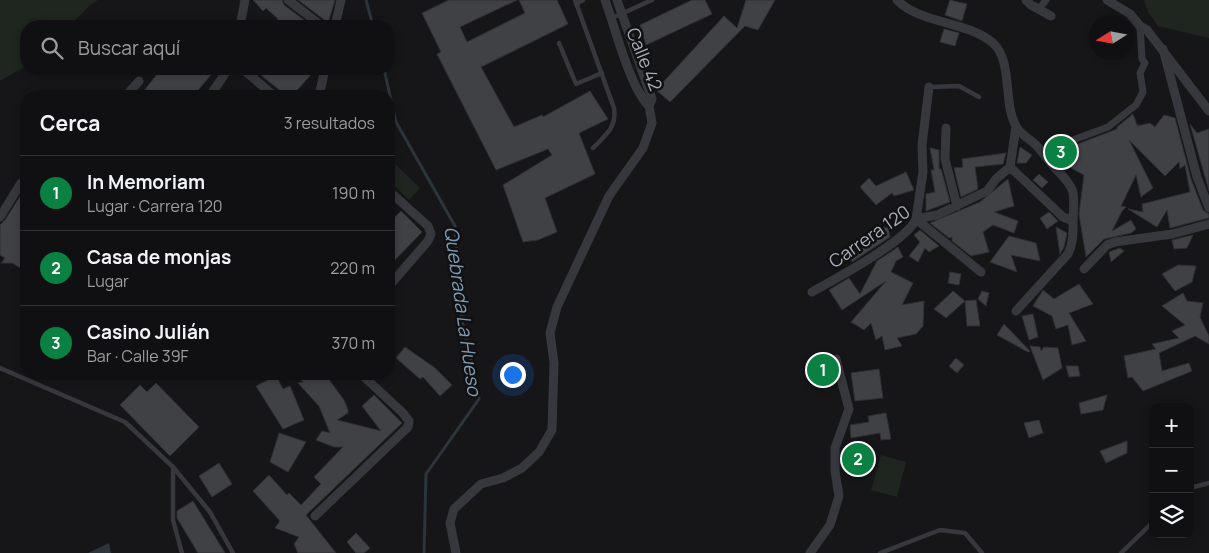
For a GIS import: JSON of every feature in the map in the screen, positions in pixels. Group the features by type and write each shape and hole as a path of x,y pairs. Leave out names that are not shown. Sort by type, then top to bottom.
{"street":[{"path":"241,20 246,0"},
{"path":"288,0 314,20"},
{"path":"336,20 341,0"},
{"name":"Calle 42","path":"605,0 635,84 642,100 649,106 652,99 617,0"},
{"path":"1026,0 1051,16"},
{"path":"1039,10 1046,0"},
{"path":"1107,0 1130,14 1140,26 1147,30 1163,49 1178,73 1209,111"},
{"path":"901,2 913,12 957,25 992,42 999,51 1003,62 1016,127 1010,168 1063,217 1073,221"},
{"path":"1054,147 1108,127 1118,121 1139,102 1143,92 1140,73 1145,63 1142,59 1140,26"},
{"path":"1163,49 1197,177 1209,208"},
{"path":"214,90 224,75"},
{"path":"250,75 267,90"},
{"path":"321,90 325,75"},
{"path":"131,90 139,81"},
{"path":"929,87 922,145 923,172 916,219 981,272"},
{"path":"456,553 450,523 454,509 481,484 503,478 522,468 539,452 552,430 554,363 550,333 557,306 609,196 643,148 652,123 649,106"},
{"path":"1016,127 1039,148 1069,182 1075,202 1073,239 1068,254 1016,311"},
{"path":"946,128 944,160 957,206"},
{"name":"Carrera 120","path":"812,292 868,261 910,228 916,219 937,214 987,191 996,179 1010,168"},
{"path":"0,217 20,183"},
{"path":"395,196 428,226 431,234 428,241 395,279"},
{"path":"1084,269 1107,245 1115,242 1172,234 1209,224"},
{"path":"810,553 830,525 839,496 835,471 835,448 849,409 836,359"},
{"path":"314,516 408,427 408,421 403,413 367,380"}],"lane":[{"path":"583,0 576,2 616,118 612,128 593,148"},
{"path":"612,18 652,0"},
{"path":"559,43 576,84 602,73"},
{"path":"929,87 959,86 979,97"},
{"path":"0,368 20,377"},
{"path":"28,380 125,422 173,467 210,512 233,553"},
{"path":"173,467 174,520 182,553"},
{"path":"1194,487 1209,483"},
{"path":"1120,553 1149,526"},
{"path":"880,553 940,530 965,533 982,553"}],"shaded area":[{"path":"0,0 98,0 90,5 76,20 20,20 20,69 0,81"},
{"path":"1144,0 1209,0 1209,38 1158,26 1148,12"},
{"path":"395,164 420,188 409,200 395,186"},
{"path":"881,455 906,462 897,497 871,490"},
{"path":"109,543 111,553 88,553"}],"building":[{"path":"253,0 282,0 284,5 304,20 277,20 266,8 263,11"},
{"path":"298,0 335,0 329,20 325,20"},
{"path":"449,0 517,0 460,27 467,42 525,13 519,0 557,0 568,24 481,67 514,127 542,115 543,117 590,91 608,119 579,133 595,174 545,198 557,232 538,240 523,242 503,185 552,155 548,149 496,170 437,54 441,52 422,13"},
{"path":"692,0 705,0 712,14 646,45 640,25"},
{"path":"746,0 775,0 758,30 745,26 670,102 656,90 724,16 737,28"},
{"path":"950,0 967,4 962,21 945,15"},
{"path":"944,29 959,33 955,46 940,42"},
{"path":"156,75 211,75 198,90 145,90"},
{"path":"261,75 311,75 297,90 279,90"},
{"path":"1133,114 1137,125 1139,124 1137,126 1150,123 1155,127 1164,115 1175,118 1191,179 1203,210 1209,214 1209,218 1170,228 1167,210 1157,227 1128,209 1143,212 1142,204 1190,192 1185,165 1180,169 1179,162 1165,176 1129,140 1153,188 1141,197 1136,175 1121,206 1126,207 1112,231 1131,220 1136,229 1131,233 1104,239 1086,257 1079,214 1084,175 1064,164 1057,152 1117,129"},
{"path":"1190,124 1197,133 1209,129 1209,191"},
{"path":"1020,147 1032,155 1026,163 1017,163"},
{"path":"930,148 939,150 939,169 941,169 950,202 926,211 926,194 935,192"},
{"path":"1006,153 1003,164 975,167 978,189 961,197 954,168 963,167 962,159"},
{"path":"906,172 914,190 894,196 892,193 876,205 860,187 869,178 876,186"},
{"path":"1039,174 1048,182 1042,188 1033,180"},
{"path":"1008,179 1014,206 994,212 1018,221 1014,233 993,225 983,232 989,252 971,256 952,241 952,237 949,238 930,223 980,202"},
{"path":"20,196 20,268 12,263 1,263 5,258 0,255 0,225"},
{"path":"401,211 422,232 395,260 395,217"},
{"path":"1049,212 1058,221 1047,229 1040,218"},
{"path":"888,227 890,237 852,262 849,248 860,243 859,239 870,234 869,231"},
{"path":"1056,227 1067,233 1064,247 1060,254"},
{"path":"920,230 939,246 929,252 925,248 918,262 909,256 920,242 914,235"},
{"path":"1193,235 1187,248 1174,249 1172,240"},
{"path":"1009,236 1036,243 1040,261 1011,255 1017,272 990,262"},
{"path":"898,247 903,257 896,261 891,272 913,283 902,305 924,301 923,326 916,334 897,338 902,346 885,350 882,336 876,340 871,323 864,330 851,322 886,281 842,310 829,290 849,278 860,294 877,261"},
{"path":"1120,248 1124,251 1111,262 1109,252"},
{"path":"1178,265 1196,266 1192,282 1175,291 1162,274"},
{"path":"950,272 961,274 959,285 948,283"},
{"path":"1079,284 1093,304 1069,313 1086,341 1072,345 1068,325 1056,329 1052,316 1033,306 1043,290 1054,299"},
{"path":"953,291 965,301 946,318 934,309"},
{"path":"982,291 989,293 986,306 978,299"},
{"path":"1183,293 1187,301 1203,303 1200,317 1209,336 1209,344 1195,336 1159,353 1162,371 1189,363 1192,371 1143,391 1132,377 1128,378 1124,356 1156,349 1152,344 1179,338 1172,331 1185,325 1162,306"},
{"path":"976,300 980,326 967,326 965,301"},
{"path":"1033,314 1038,337 1029,340 1022,316"},
{"path":"1004,324 1030,351 1028,352 997,335"},
{"path":"1030,346 1040,347 1041,351 1044,347 1058,348 1062,368 1043,380"},
{"path":"405,347 435,368 452,385 440,396 423,377 420,379 396,358"},
{"path":"956,358 964,365 957,373 949,366"},
{"path":"1066,366 1078,366 1080,376 1069,377"},
{"path":"879,369 883,398 855,401 851,373"},
{"path":"268,380 278,380 283,389 290,386 304,420 283,429 256,386"},
{"path":"301,380 329,380 344,400 348,410 348,413 337,420 381,431 362,406 374,395 402,423 306,515 336,553 298,553 294,544 299,537 275,528 280,521 253,491 269,475 287,495 289,493 301,505 321,484 314,477 343,447 334,447 316,440 322,431 330,433 319,406 298,383 303,382"},
{"path":"156,383 199,427 170,456 120,405 140,385 147,392"},
{"path":"1107,395 1103,410 1081,414 1079,403"},
{"path":"886,413 891,439 881,440 880,433 851,438 850,425 869,422 868,416"},
{"path":"1039,420 1043,433 1029,438 1024,423"},
{"path":"279,433 306,442 288,472 270,462"},
{"path":"1127,441 1127,453 1106,463 1100,451"},
{"path":"845,448 875,455 871,470 842,462"},
{"path":"219,463 232,484 212,497 199,476"},
{"path":"193,501 225,553 198,553 177,518 177,511"},
{"path":"356,533 370,548 364,553 356,553 347,542"}],"waterway":[{"name":"Quebrada La Hueso","path":"366,0 371,20"},
{"name":"Quebrada La Hueso","path":"385,75 389,90"},
{"name":"Quebrada La Hueso","path":"395,118 455,226 462,321 479,399 426,474 424,553"}],"place":[{"name":"Casino Julián","path":"1061,152"},
{"name":"In Memoriam","path":"823,370"},
{"name":"Casa de monjas","path":"858,459"}]}
